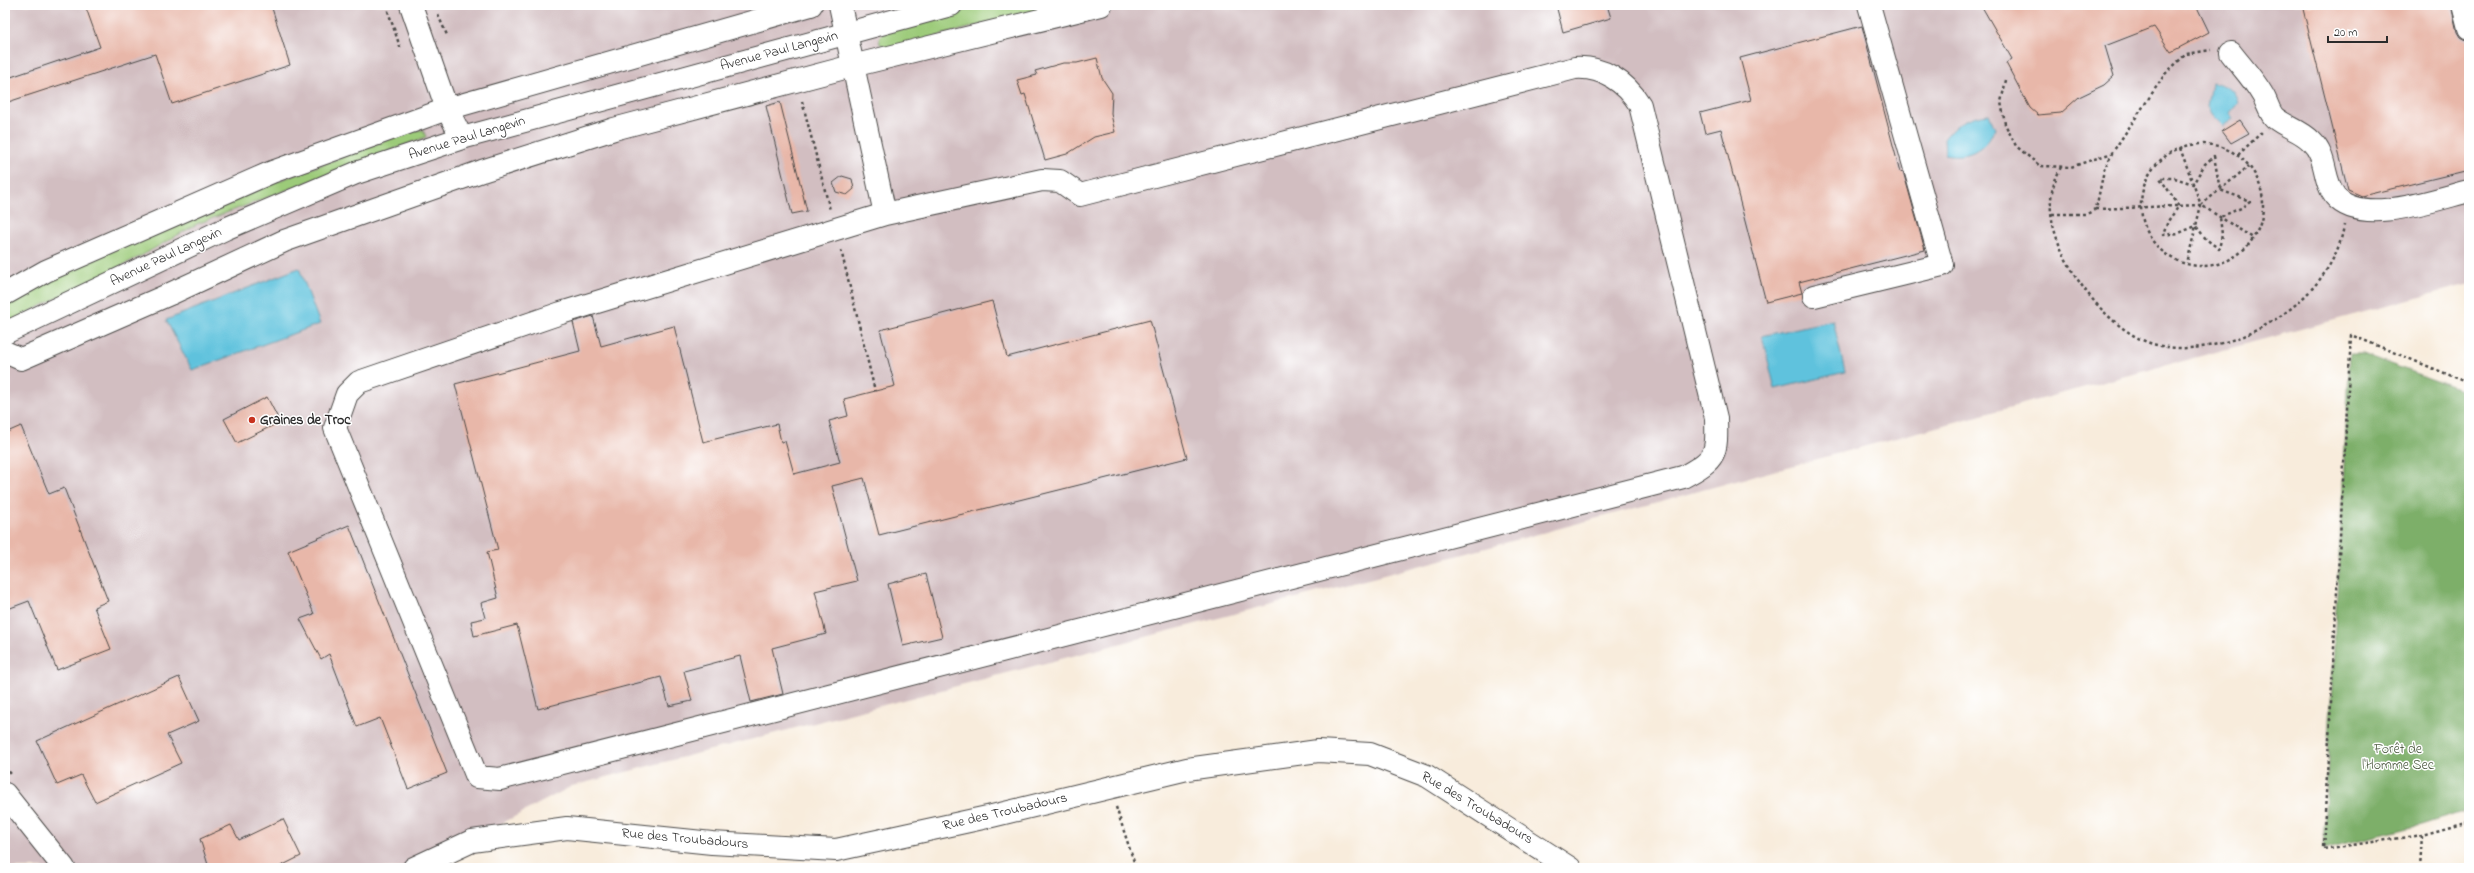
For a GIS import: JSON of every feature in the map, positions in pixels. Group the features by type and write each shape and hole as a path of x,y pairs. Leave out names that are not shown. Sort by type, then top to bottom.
{"street":[{"path":"411,5 446,109 462,138"},
{"path":"5,294 46,271 272,172 446,109 811,5"},
{"path":"840,5 885,214"},
{"name":"Avenue Paul Langevin","path":"5,333 224,230 356,173 462,138 846,32 951,5"},
{"path":"13,355 170,294 284,241 482,171 614,129 852,66 1102,5"},
{"path":"1814,296 1942,265 1869,5"},
{"path":"2463,5 2469,28"},
{"path":"2231,53 2262,94 2274,117 2311,140 2324,158 2326,179 2332,190 2347,206 2367,210 2395,210 2469,191"},
{"path":"1589,67 1610,76 1630,89 1640,105 1716,418 1717,439 1714,456 1702,467 1676,478 500,779 477,777 335,428 348,394 359,382 561,313 885,214 1042,180 1060,181 1080,195 1575,68 1589,67"},
{"name":"Rue des Troubadours","path":"414,868 472,842 567,828 712,844 836,850 1187,769 1311,752 1370,754 1427,776 1570,868"},
{"path":"5,794 64,868"}],"path":[{"path":"386,5 400,50"},
{"path":"436,11 447,35"},
{"path":"2096,209 2104,170 2112,154 2165,74 2186,54 2208,50 2231,53"},
{"path":"2006,80 2001,102 2005,124 2016,146 2040,166 2071,167 2112,154"},
{"path":"2238,155 2274,117"},
{"path":"2207,144 2220,146 2238,155 2249,166 2260,187 2263,206 2260,226 2253,238 2235,256 2217,264 2197,266 2178,261 2161,250 2148,233 2141,207 2142,194 2149,174 2162,158 2180,148 2207,144"},
{"path":"2180,148 2201,205 2186,263"},
{"path":"2193,184 2205,164 2214,156 2220,190"},
{"path":"2201,205 2249,166"},
{"path":"2061,167 2050,199 2054,230 2067,263 2094,302 2125,330 2152,344 2174,348 2208,346 2232,341 2266,325 2293,308 2320,281 2343,232 2347,206"},
{"path":"2179,206 2160,178 2175,178 2193,184"},
{"path":"2220,190 2250,201 2241,208 2220,217"},
{"path":"2052,214 2087,214 2096,209 2201,205 2253,238"},
{"path":"2179,206 2168,221 2163,235 2179,233 2196,226"},
{"path":"2196,226 2206,239 2219,250 2222,235 2220,217"},
{"path":"2469,383 2351,335 2323,849 2422,835 2469,822"},
{"path":"1110,788 1136,868"},
{"path":"2420,868 2422,835"}],"shaded area":[{"path":"5,5 2469,5 2469,284 1449,558 572,786 418,868 5,868"}],"green space":[{"path":"988,5 1059,5 887,49 880,44 879,37 887,30"},
{"path":"413,130 423,130 426,137 197,224 141,256 5,324 5,301 178,219"},
{"name":"Forêt de l'Homme Sec","path":"2350,354 2363,354 2469,393 2469,810 2421,825 2323,849"}],"water":[{"path":"2211,82 2221,84 2228,88 2234,94 2238,103 2230,113 2233,119 2223,126 2212,115 2207,107"},
{"path":"1989,114 1995,129 1986,142 1968,154 1945,154 1944,139 1953,129 1964,121 1975,116"},
{"path":"299,268 320,324 192,370 166,320"},
{"path":"1833,320 1845,372 1775,389 1762,336"}],"building":[{"path":"85,5 271,5 290,65 172,104 155,54 5,103 5,79 100,47"},
{"path":"1556,5 1607,5 1611,18 1563,32"},
{"path":"1981,5 2196,5 2209,32 2171,52 2154,27 2105,46 2114,76 2104,85 2079,97 2061,113 2038,115 2030,108 2006,63 2012,59"},
{"path":"2302,5 2451,5 2457,32 2460,37 2469,42 2469,170 2362,196 2348,190"},
{"path":"1862,26 1900,172 1903,171 1925,250 1799,282 1802,293 1766,302 1721,129 1705,133 1700,113 1751,100 1740,58"},
{"path":"1097,58 1102,78 1112,93 1111,114 1115,132 1094,137 1067,154 1045,160 1025,94 1022,95 1017,80 1037,75 1035,71 1063,63 1077,63"},
{"path":"780,102 807,211 792,214 766,106"},
{"path":"2240,120 2249,133 2231,143 2222,131"},
{"path":"842,176 852,179 854,189 847,195 836,192 833,183"},
{"path":"992,301 1007,357 1150,320 1187,458 879,535 864,478 832,486 857,581 815,591 826,634 772,648 783,694 751,702 740,656 684,671 692,701 669,706 661,677 538,709 517,625 474,636 471,621 485,618 481,603 498,598 487,552 498,550 455,384 580,351 573,322 593,316 601,346 674,326 703,442 777,424 781,442 785,441 794,474 840,462 829,421 848,416 844,399 895,386 880,330"},
{"name":"Graines de Troc","path":"267,397 280,422 237,443 224,419"},
{"path":"21,426 49,494 64,488 108,601 94,607 111,649 57,670 29,601 5,610 5,433"},
{"path":"349,525 447,773 408,789 380,718 357,727 329,654 321,659 300,619 314,614 288,551"},
{"path":"926,574 942,637 903,646 888,584"},
{"path":"179,677 199,721 167,735 181,763 95,802 81,775 57,785 37,741"},
{"path":"283,819 301,856 277,868 209,868 200,839 231,825 239,840"}],"place":[{"name":"Graines de Troc","path":"252,420"}]}
